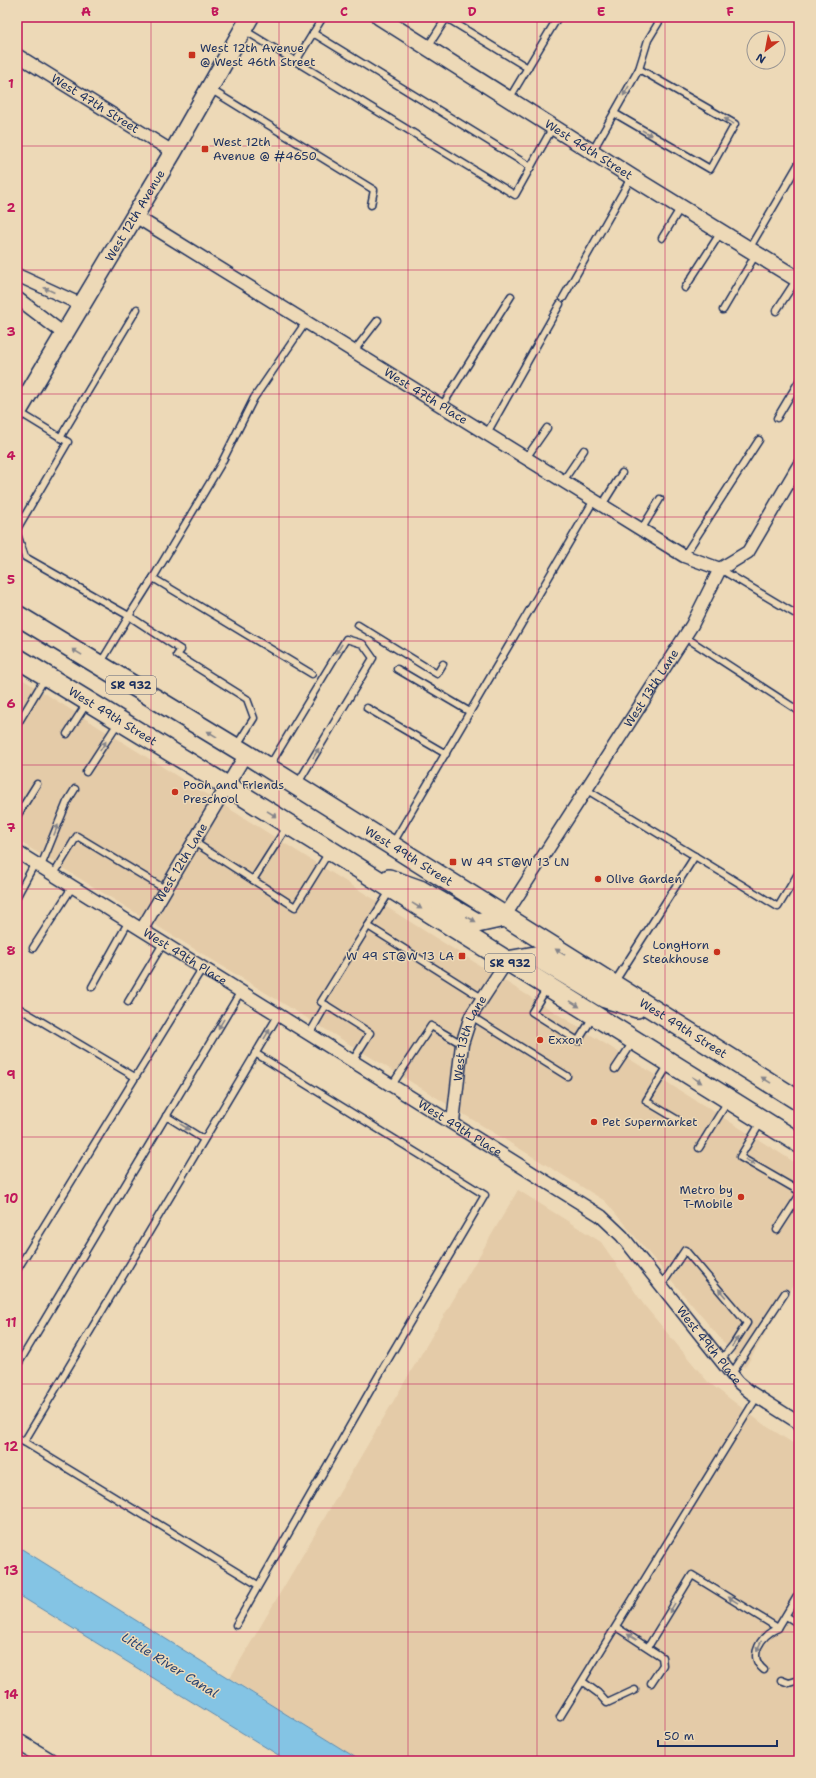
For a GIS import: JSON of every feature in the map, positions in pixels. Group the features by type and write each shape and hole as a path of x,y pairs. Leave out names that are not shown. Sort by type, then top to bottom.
{"main road":[{"name":"West 12th Avenue","path":"18,412 173,152 247,23"},
{"name":"West 49th Street","path":"17,616 268,768 296,787 799,1101"},
{"name":"West 49th Street","path":"17,658 227,786 669,1063 796,1140"},
{"path":"360,869 420,890 477,923 504,917"},
{"path":"507,961 535,956 605,998 667,1018"}],"street":[{"name":"West 46th Street","path":"379,17 798,280"},
{"name":"West 47th Street","path":"17,55 173,152"},
{"name":"West 47th Place","path":"135,216 684,556 720,569"},
{"path":"17,275 82,305"},
{"path":"17,298 64,334"},
{"path":"720,569 748,552 799,465"},
{"name":"West 13th Lane","path":"504,917 685,637 720,569"},
{"name":"West 12th Lane","path":"142,929 227,786 240,751"},
{"name":"West 49th Place","path":"17,852 589,1207 609,1222 622,1236 731,1375 744,1388 799,1423"},
{"name":"West 13th Lane","path":"452,1122 462,1044 471,1016 507,961"},
{"path":"17,1741 50,1761"}],"lane":[{"path":"296,61 323,17"},
{"path":"427,48 446,17 528,68"},
{"path":"509,99 558,17"},
{"path":"592,152 639,69 648,40 662,17"},
{"path":"247,23 296,61 514,195 553,127"},
{"path":"313,33 531,166"},
{"path":"614,113 710,169 735,124 639,69"},
{"path":"209,89 374,190 371,205"},
{"path":"722,310 799,164"},
{"path":"487,433 632,177"},
{"path":"662,238 681,207"},
{"path":"685,288 721,232"},
{"path":"776,311 798,280"},
{"path":"442,406 511,296"},
{"path":"60,438 137,308"},
{"path":"354,351 378,320"},
{"path":"99,665 221,464 254,398 306,322"},
{"path":"777,418 799,381"},
{"path":"17,529 68,442 18,412"},
{"path":"526,458 547,428"},
{"path":"684,556 759,440"},
{"path":"563,481 584,450"},
{"path":"391,846 470,712 598,502 622,473"},
{"path":"641,530 660,499"},
{"path":"17,534 25,557 129,616 181,650 177,655 247,699 254,718 240,751"},
{"path":"720,569 799,616"},
{"path":"153,578 312,674"},
{"path":"358,625 437,674 443,664"},
{"path":"685,637 799,711"},
{"path":"268,768 346,639 363,644 373,658 296,787"},
{"path":"397,668 470,712"},
{"path":"17,725 46,676"},
{"path":"67,734 88,702"},
{"path":"367,708 446,754"},
{"path":"86,772 119,720"},
{"path":"17,816 37,784"},
{"path":"17,896 38,865 67,802 75,789"},
{"path":"587,790 778,907 799,872"},
{"path":"254,880 288,825"},
{"path":"54,874 77,836 165,889"},
{"path":"194,842 295,907 330,851"},
{"path":"613,985 695,856"},
{"path":"33,948 73,886"},
{"path":"353,1060 370,1033 321,1002 391,889"},
{"path":"92,987 129,921"},
{"path":"368,926 482,998"},
{"path":"128,1002 164,942"},
{"path":"17,1270 203,967"},
{"path":"548,987 532,1012 564,1032 578,1040 593,1015"},
{"path":"17,1366 241,990"},
{"path":"310,1033 326,1005"},
{"path":"17,1007 135,1077"},
{"path":"24,1442 203,1139 279,1014"},
{"path":"471,1016 567,1076"},
{"path":"392,1085 431,1026 462,1044"},
{"path":"615,1069 633,1040"},
{"path":"236,1625 382,1368 485,1195 255,1053"},
{"path":"669,1063 646,1100 678,1120"},
{"path":"699,1148 729,1100"},
{"path":"166,1116 203,1139"},
{"path":"762,1120 740,1157 799,1191"},
{"path":"778,1230 799,1196"},
{"path":"662,1286 685,1250 747,1323 733,1345 720,1361"},
{"path":"731,1375 785,1293"},
{"path":"560,1717 583,1682 757,1397"},
{"path":"17,1438 258,1585"},
{"path":"648,1647 692,1575 778,1628"},
{"path":"764,1670 758,1664 757,1650 764,1637 769,1632 778,1628 799,1593"},
{"path":"786,1616 799,1624"},
{"path":"616,1627 662,1657 664,1662 651,1683"},
{"path":"781,1680 789,1683 799,1680"},
{"path":"583,1682 598,1693 607,1703 636,1690"}],"shaded area":[{"path":"17,676 799,1165 799,1275 745,1368 605,1201 17,840"},
{"path":"518,1190 601,1242 644,1305 708,1382 763,1424 799,1447 799,1761 361,1761 230,1678"}],"water":[{"name":"Little River Canal","path":"17,1546 361,1761 288,1761 17,1594"}],"place":[{"name":"West 12th Avenue @ West 46th Street","path":"192,55"},
{"name":"West 12th Avenue @ #4650","path":"205,149"},
{"name":"Pooh and Friends Preschool","path":"175,792"},
{"name":"W 49 ST@W 13 LN","path":"453,862"},
{"name":"Olive Garden","path":"598,879"},
{"name":"LongHorn Steakhouse","path":"717,952"},
{"name":"W 49 ST@W 13 LA","path":"462,956"},
{"name":"Exxon","path":"540,1040"},
{"name":"Pet Supermarket","path":"594,1122"},
{"name":"Metro by T-Mobile","path":"741,1197"}]}
